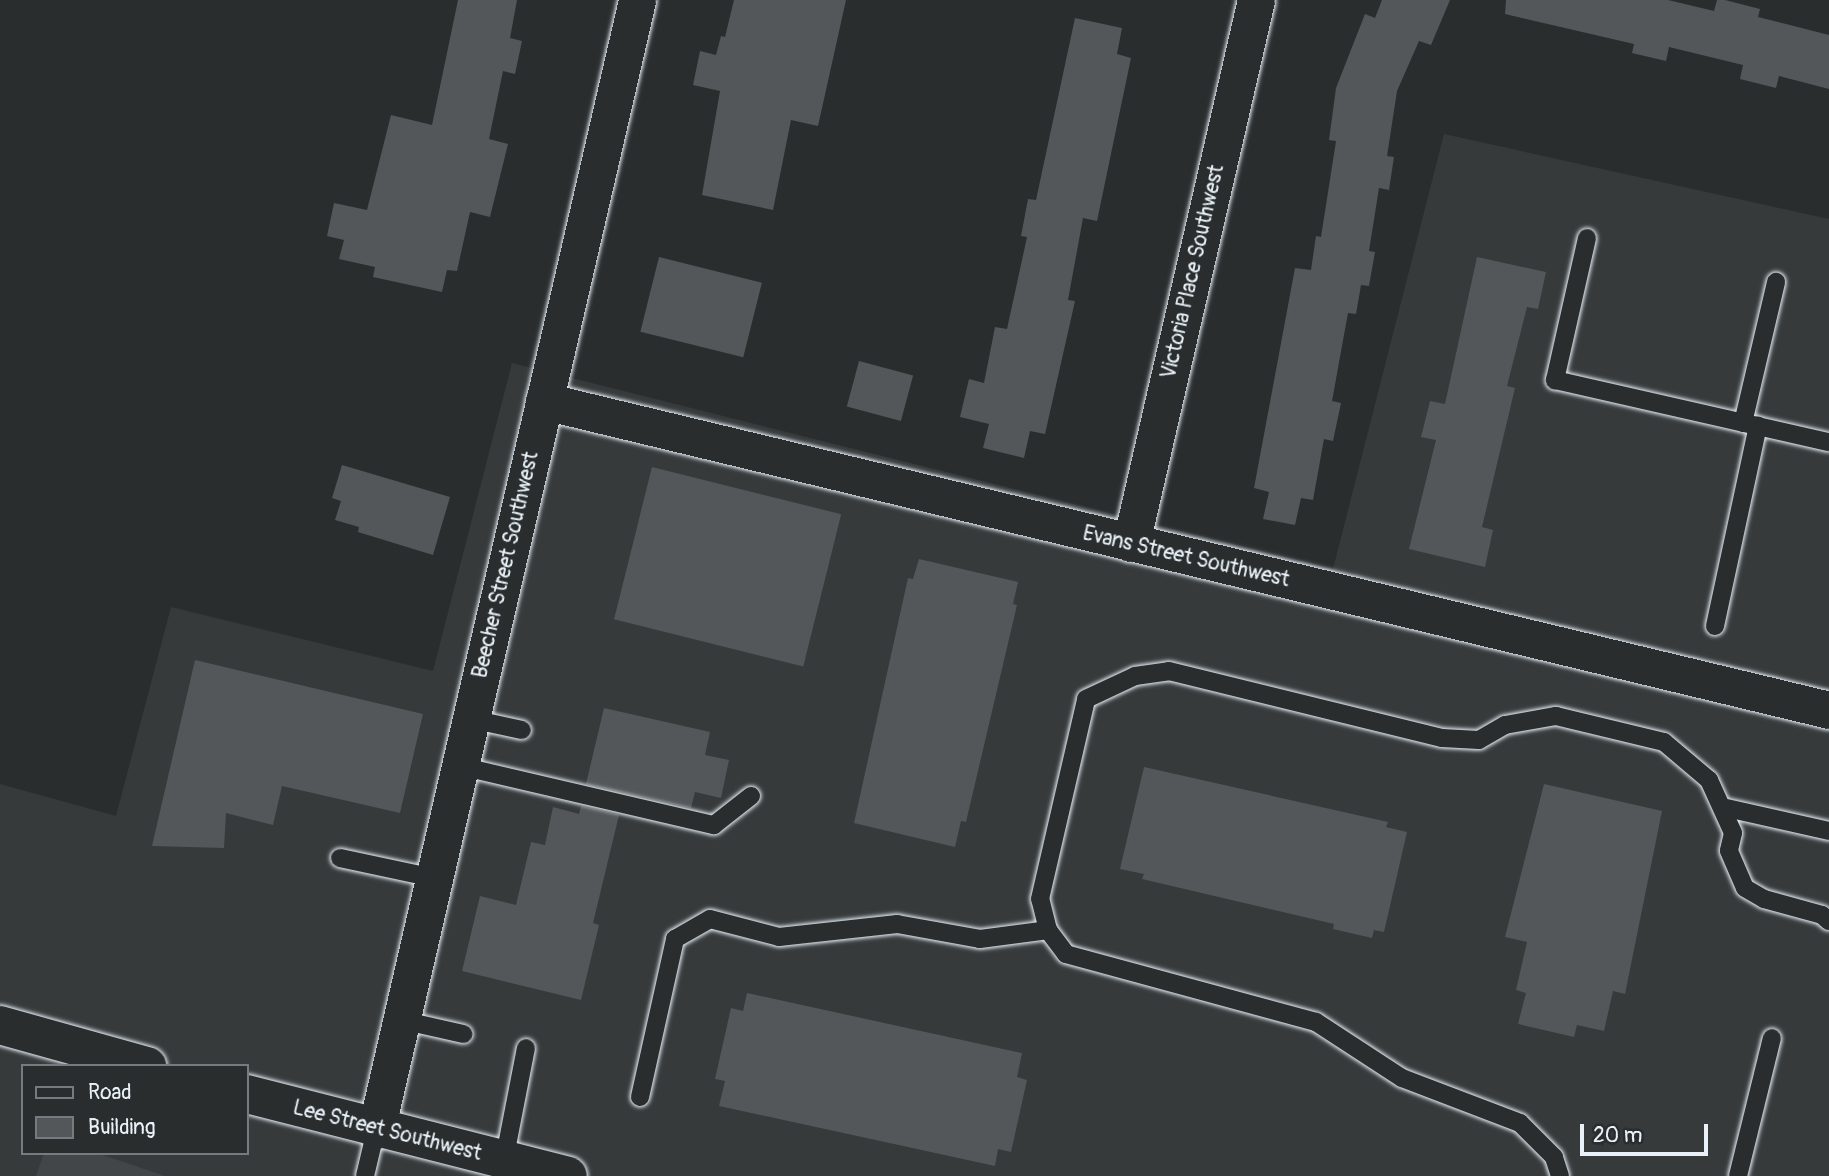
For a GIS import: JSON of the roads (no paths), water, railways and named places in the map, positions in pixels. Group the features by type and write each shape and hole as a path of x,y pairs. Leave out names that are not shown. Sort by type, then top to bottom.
{"street":[{"name":"Beecher Street Southwest","path":"376,1130 637,0"},
{"name":"Victoria Place Southwest","path":"1131,543 1256,0"},
{"name":"Evans Street Southwest","path":"544,401 1829,710"},
{"path":"0,1024 140,1064"},
{"name":"Lee Street Southwest","path":"248,1094 376,1130 568,1176"}],"lane":[{"path":"1587,238 1555,380 1829,442"},
{"path":"1715,626 1776,282"},
{"path":"1560,1176 1554,1157 1520,1123 1402,1078 1316,1022 1066,954 1048,930 1040,899 1086,699 1135,676 1170,671 1442,738 1479,740 1505,725 1556,716 1664,742 1709,780 1733,833 1729,851 1745,888 1764,899 1822,915 1829,921"},
{"path":"471,719 522,730"},
{"path":"460,766 714,825 751,796"},
{"path":"1721,807 1829,831"},
{"path":"340,858 434,878"},
{"path":"640,1097 675,939 710,919 779,937 897,924 980,939 1048,930"},
{"path":"401,1020 463,1034"},
{"path":"1738,1176 1772,1038"},
{"path":"504,1161 526,1048"},
{"path":"365,1176 376,1130"}]}
